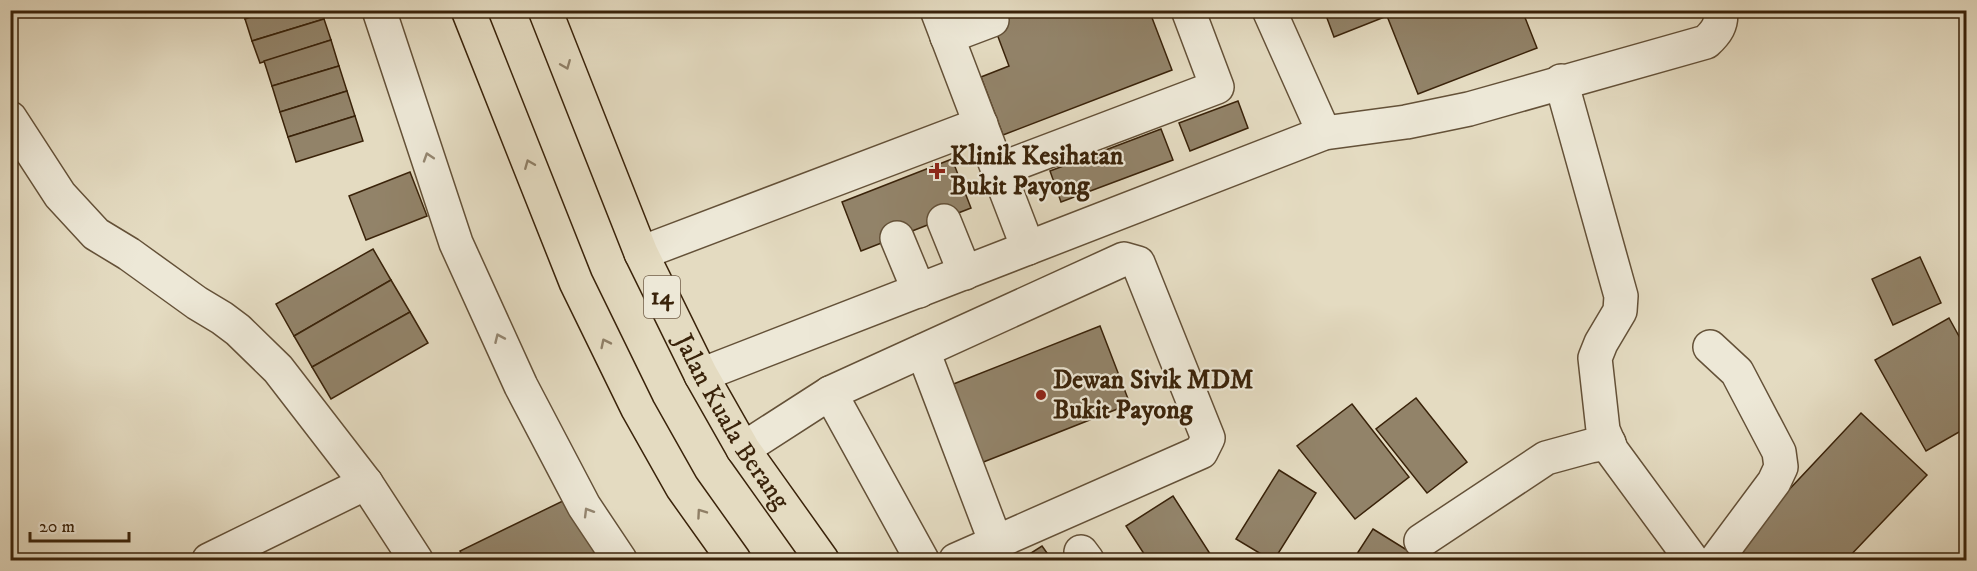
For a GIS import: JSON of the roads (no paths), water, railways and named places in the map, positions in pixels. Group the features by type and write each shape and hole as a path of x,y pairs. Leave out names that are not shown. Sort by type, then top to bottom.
{"highway":[{"path":"468,10 581,293 638,409 682,487 735,561"},
{"name":"Jalan Kuala Berang","path":"545,10 641,254 701,375 743,449 822,561"}],"street":[{"path":"379,10 456,243 531,406 584,506 620,561"},
{"path":"998,170 1217,87 1188,10"},
{"path":"1269,10 1324,133"},
{"path":"701,375 1324,133 1406,122 1469,109 1561,81 1706,42 1716,33 1722,19 1719,10"},
{"path":"992,20 942,24 1028,248"},
{"path":"1561,81 1621,296 1620,311 1601,343 1596,358 1603,430 1621,464 1692,561"},
{"path":"10,118 60,195 96,234 129,254 238,330 278,369 366,483 416,561"},
{"path":"641,254 981,124"},
{"path":"944,221 965,273"},
{"path":"897,238 918,291"},
{"path":"743,449 830,393 1124,260 1138,263 1208,438 1201,452 956,561"},
{"path":"1710,347 1737,372 1779,452 1781,467 1774,482 1716,561"},
{"path":"923,351 996,543"},
{"path":"830,393 922,561"},
{"path":"1421,541 1546,458 1609,443"},
{"path":"208,561 366,483"}],"place":[{"name":"Klinik Kesihatan Bukit Payong","path":"937,171"},
{"name":"Dewan Sivik MDM Bukit Payong","path":"1041,395"}]}
